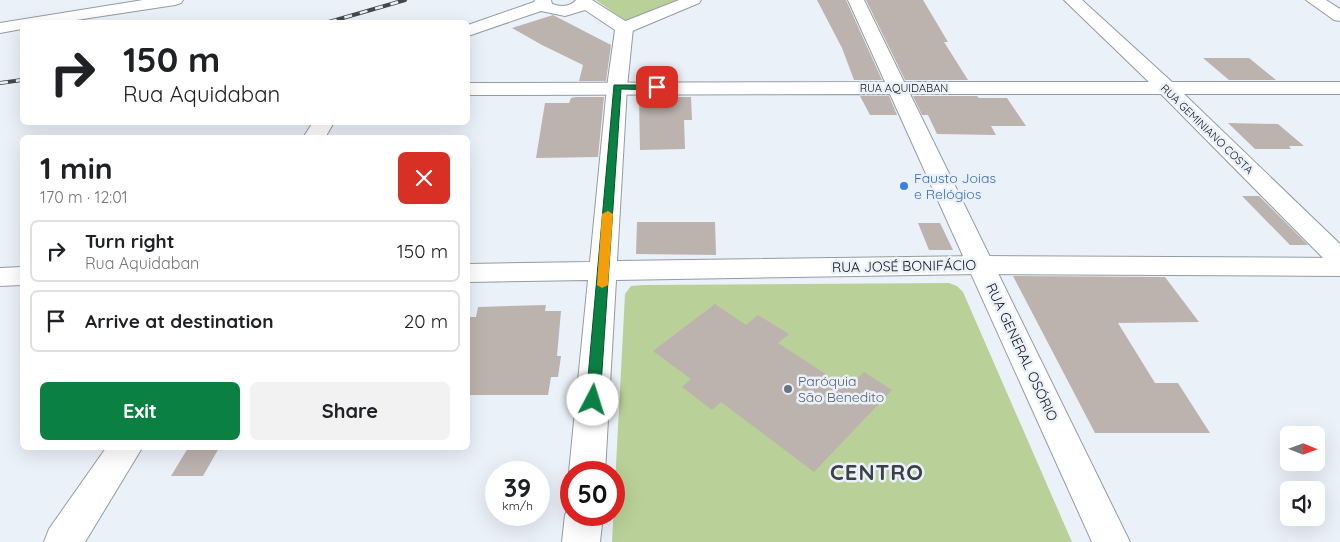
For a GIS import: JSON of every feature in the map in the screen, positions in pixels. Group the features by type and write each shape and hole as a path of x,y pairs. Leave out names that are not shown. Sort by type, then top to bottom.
{"street":[{"path":"46,20 175,0"},
{"path":"624,28 693,0"},
{"name":"RUA GENERAL OSÓRIO","path":"856,0 1111,542"},
{"name":"RUA GEMINIANO COSTA","path":"1072,0 1340,259"},
{"path":"1314,0 1340,16"},
{"path":"470,30 543,2 550,9 564,10 577,8 584,1 624,28"},
{"path":"0,28 20,24"},
{"path":"588,461 617,87 624,28"},
{"name":"RUA AQUIDABAN","path":"470,89 617,87 1167,90 1340,88"},
{"name":"RUA JOSÉ BONIFÁCIO","path":"470,273 980,265 1340,267"},
{"path":"0,277 20,276"},
{"path":"63,542 124,450"},
{"path":"582,542 583,526"}],"green space":[{"path":"596,0 680,0 626,21"},
{"path":"949,283 957,286 963,292 1072,542 612,542 613,526 625,526 625,461 616,461 625,294 631,286"}],"building":[{"path":"817,0 846,0 882,80 854,80 842,48"},
{"path":"866,0 923,0 948,42 944,42 968,80 905,80"},
{"path":"553,15 611,45 606,81 579,81 583,65 512,28"},
{"path":"1203,58 1249,58 1276,80 1229,80"},
{"path":"860,96 889,96 897,115 870,115"},
{"path":"913,96 1007,98 1026,126 991,126 996,135 937,134 928,115 922,115"},
{"path":"604,97 598,157 536,158 545,103 569,103 571,98"},
{"path":"639,97 691,97 692,120 684,120 685,149 640,150"},
{"path":"1228,123 1278,124 1304,146 1289,146 1291,149 1255,149"},
{"path":"1242,196 1259,196 1308,245 1290,245"},
{"path":"637,222 715,222 716,255 636,254"},
{"path":"918,223 940,223 953,250 929,250"},
{"path":"1013,276 1165,277 1199,322 1118,323 1155,383 1178,383 1210,433 1095,433"},
{"name":"Paróquia São Benedito","path":"715,304 746,325 758,315 789,334 778,343 847,388 864,372 892,390 814,472 721,402 712,410 682,387 691,379 653,351"},
{"path":"546,305 545,311 561,311 557,356 561,356 558,377 551,377 548,395 470,395 470,317 476,317 478,307"},
{"path":"187,450 218,450 203,476 171,476"}],"railway":[{"path":"336,20 405,0"},
{"path":"0,83 20,80"}],"slow traffic":[{"path":"602,285 608,214"}],"place":[{"name":"Fausto Joias e Relógios","path":"904,186"},
{"name":"Paróquia São Benedito","path":"788,389"}],"district":[{"name":"CENTRO","path":"877,472"}],"route":[{"path":"593,400 617,87 657,87"}]}
